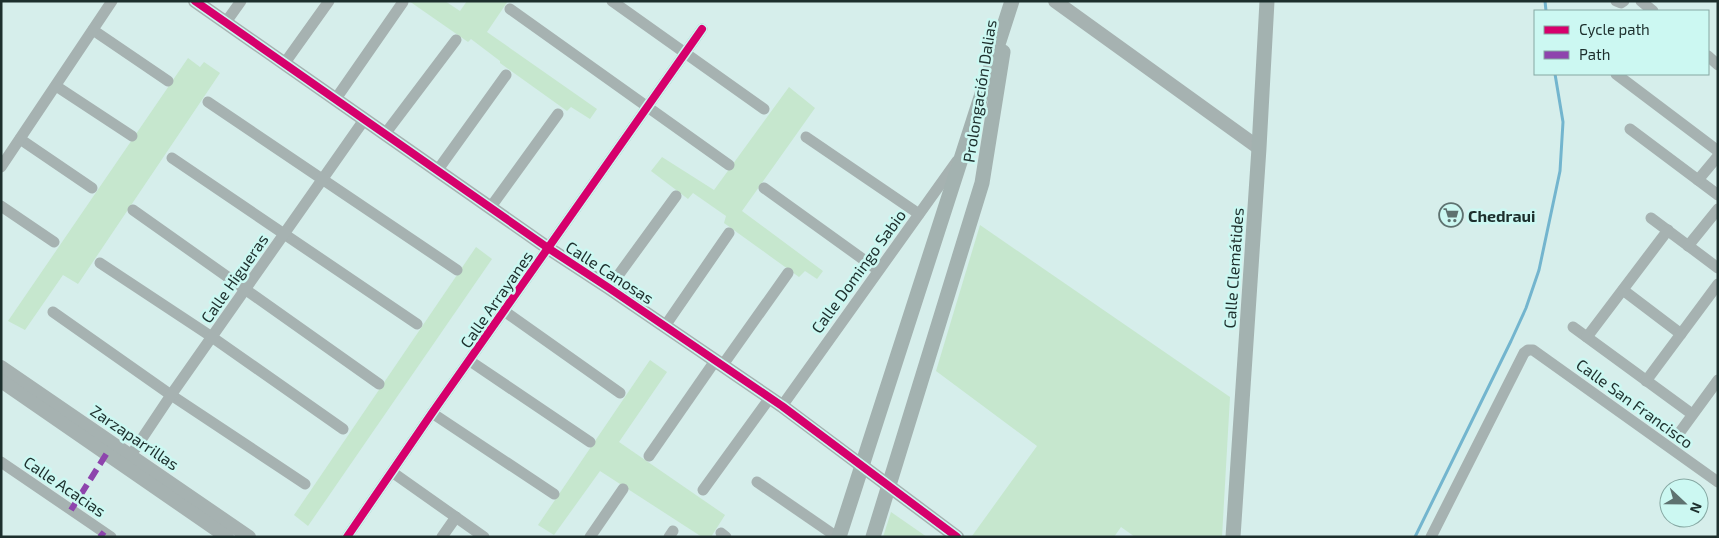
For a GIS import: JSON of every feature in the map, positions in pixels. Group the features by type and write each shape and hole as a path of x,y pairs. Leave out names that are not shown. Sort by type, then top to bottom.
{"main road":[{"name":"Calle Clemátides","path":"1233,537 1267,1"},
{"name":"Prolongación Dalias","path":"838,537 1011,5"},
{"name":"Prolongación Dalias","path":"873,537 982,183 1011,5"}],"street":[{"path":"1,167 112,1"},
{"name":"Calle Canosas","path":"195,1 490,208 769,399 782,406 957,537"},
{"path":"226,22 241,1"},
{"path":"284,64 329,1"},
{"path":"612,1 764,109"},
{"path":"1055,1 1259,148"},
{"path":"1641,1 1652,10"},
{"path":"335,100 403,2"},
{"path":"510,9 729,165"},
{"name":"Calle Arrayanes","path":"347,537 702,29"},
{"path":"93,30 168,81"},
{"path":"385,134 456,40"},
{"path":"437,170 506,75"},
{"path":"1617,75 1718,151"},
{"path":"56,86 132,136"},
{"path":"208,102 457,270"},
{"path":"490,208 558,114"},
{"name":"Calle Higueras","path":"131,456 171,395 364,120"},
{"path":"1630,130 1718,194"},
{"path":"806,137 919,214"},
{"path":"20,139 92,188"},
{"name":"Calle Domingo Sabio","path":"782,406 961,155"},
{"path":"1698,180 1718,156"},
{"path":"172,158 417,324"},
{"path":"764,188 878,270"},
{"path":"609,288 676,196"},
{"path":"1,206 54,242"},
{"path":"133,210 379,384"},
{"path":"1688,246 1718,210"},
{"path":"1651,218 1718,268"},
{"path":"1587,337 1668,230"},
{"path":"665,326 729,233"},
{"path":"100,263 212,337 343,429"},
{"path":"649,456 788,273"},
{"path":"1646,381 1718,284"},
{"path":"1622,290 1681,334"},
{"path":"504,311 620,393"},
{"path":"53,312 171,395 305,484"},
{"path":"1573,327 1692,414"},
{"name":"Calle San Francisco","path":"1431,537 1524,352 1533,350 1718,482"},
{"path":"470,361 590,442"},
{"name":"Zarzaparrillas","path":"1,367 250,537"},
{"path":"1680,432 1718,380"},
{"name":"Zarzaparrillas","path":"1,381 227,537"},
{"path":"703,490 769,399"},
{"path":"432,413 554,494"},
{"name":"Calle Acacias","path":"1,462 112,537"},
{"path":"392,472 484,537"},
{"path":"757,482 838,537"},
{"path":"590,537 623,489"},
{"path":"442,537 456,517"}],"green space":[{"path":"409,1 445,1 460,11 467,1 508,1 487,32 597,109 590,119 571,107 567,111 500,63 500,61 471,39 468,42"},
{"path":"188,58 200,67 204,62 220,73 78,284 63,275 25,330 8,321"},
{"path":"789,87 815,108 742,211 823,271 817,279 805,271 799,277 724,223 726,216 693,193 688,199 651,171 662,157 714,190"},
{"path":"980,225 1230,397 1222,537 1135,537 1121,527 1114,537 972,536 1037,446 936,371"},
{"path":"476,247 492,259 308,526 294,515"},
{"path":"650,360 667,372 619,442 725,515 711,537 702,537 600,471 554,535 538,525"},
{"path":"891,512 927,537 883,537"}],"waterway":[{"path":"1545,1 1546,10"},
{"path":"1415,537 1511,341 1526,308 1539,270 1560,171 1563,122 1555,75"}],"marked path":[{"path":"71,510 107,453"},
{"path":"100,537 104,532"}],"cycle path":[{"path":"195,1 548,248 782,406 957,537"},
{"path":"347,537 702,29"}],"place":[{"name":"Chedraui","path":"1451,215"}]}
